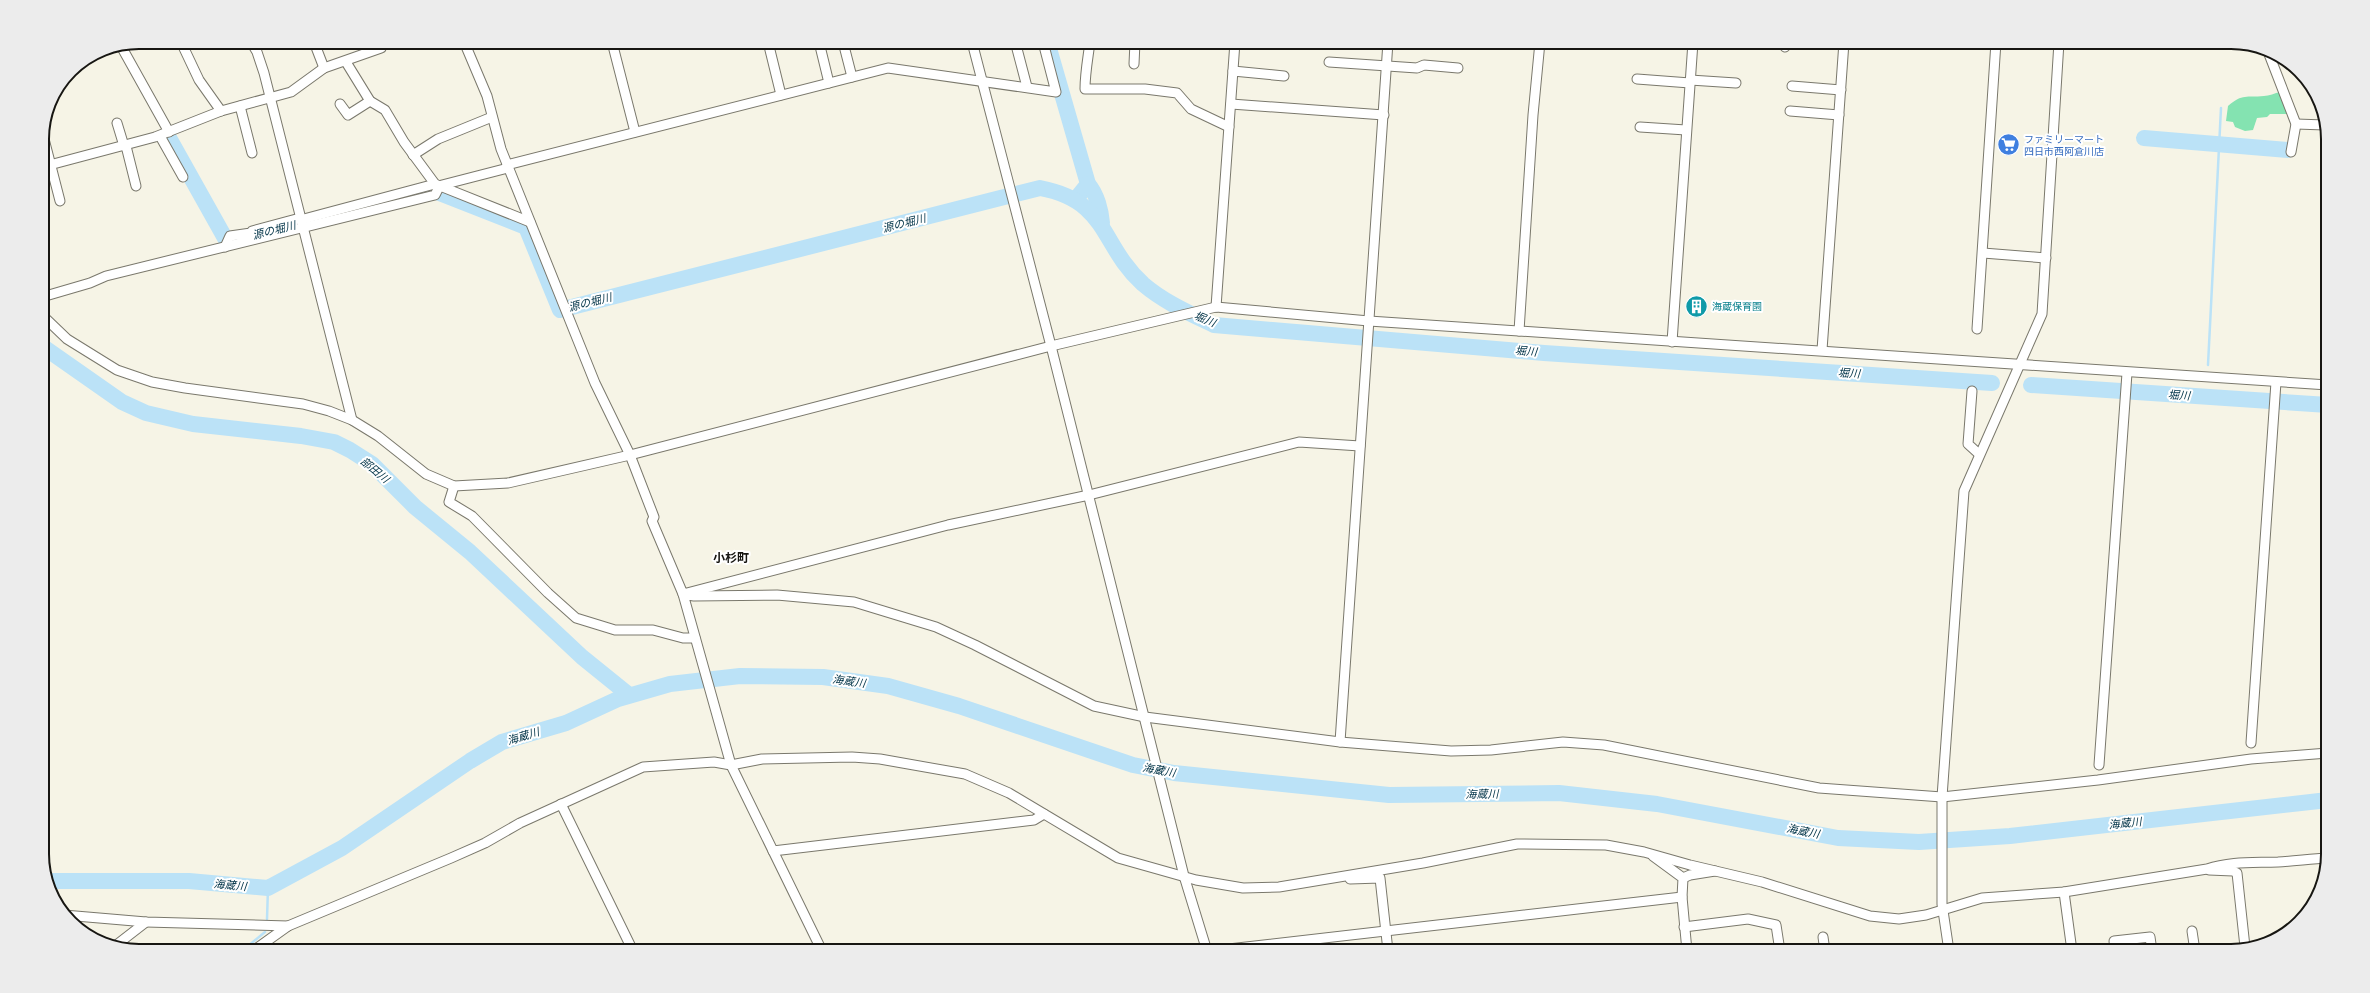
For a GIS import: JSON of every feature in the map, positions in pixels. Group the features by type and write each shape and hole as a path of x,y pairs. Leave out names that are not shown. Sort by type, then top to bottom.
{"street":[{"path":"184,49 199,80 221,112"},
{"path":"255,49 352,420"},
{"path":"317,49 324,68"},
{"path":"49,165 160,136 221,112 291,92 324,68 346,62 378,49"},
{"path":"468,49 487,96 492,117 508,166 530,222 595,383 630,455 654,517 652,521 683,594 731,765 819,944"},
{"path":"614,49 635,132"},
{"path":"770,49 781,95"},
{"path":"821,49 829,83"},
{"path":"845,49 852,77"},
{"path":"974,49 1089,495 1184,876 1205,944"},
{"path":"1017,49 1027,87"},
{"path":"49,294 90,283 106,276 225,246 301,223 437,188 508,166 635,132 888,68 1056,92 1045,49"},
{"path":"1089,49 1086,62 1085,89 1144,89 1177,93 1191,109 1229,128"},
{"path":"1134,64 1135,49"},
{"path":"1216,307 1235,49"},
{"path":"1340,742 1388,49"},
{"path":"1519,331 1533,115 1539,49"},
{"path":"1672,342 1692,49"},
{"path":"1822,350 1844,49"},
{"path":"1977,330 1996,49"},
{"path":"1948,944 1942,907 1942,797 1964,491 2042,314 2059,49"},
{"path":"124,51 169,132"},
{"path":"2274,60 2296,124 2292,152"},
{"path":"346,62 370,101 385,110 413,155 437,188 530,222"},
{"path":"1329,62 1416,68 1424,65 1458,68"},
{"path":"1233,71 1284,76"},
{"path":"1637,79 1736,83"},
{"path":"1792,86 1841,90"},
{"path":"340,104 348,115 370,101"},
{"path":"1230,104 1384,115"},
{"path":"240,106 252,154"},
{"path":"1790,111 1839,115"},
{"path":"413,155 438,139 492,117"},
{"path":"117,123 136,186"},
{"path":"2296,124 2320,125"},
{"path":"1640,127 1686,130"},
{"path":"160,136 184,177"},
{"path":"49,174 60,201"},
{"path":"225,246 230,236 301,223"},
{"path":"1983,253 2046,258"},
{"path":"49,322 67,339 81,349 128,375 185,388 303,404 329,411 352,420 378,436 426,474 454,486 508,483 630,455 1051,346 1164,318 1216,307 1369,323 1822,350 2020,364 2127,376 2276,386 2321,385"},
{"path":"2099,765 2124,399 2127,376"},
{"path":"2251,743 2276,386"},
{"path":"1972,391 1968,444 1979,454"},
{"path":"683,594 948,525 1089,495 1299,442 1360,446"},
{"path":"454,486 449,502 472,516 548,593 576,618 616,630 652,630 695,640"},
{"path":"683,594 694,596 777,594 854,602 936,627 981,647 1094,706 1145,716 1216,724 1340,742 1451,751 1491,750 1563,742 1604,745 1820,788 1942,797 2098,780 2251,759 2321,754"},
{"path":"262,944 288,926 451,858 561,804 643,767 714,762 731,765 762,759 852,757 932,767 965,774 993,785 1118,858 1184,876 1243,888 1279,887 1423,863 1517,844 1606,845 1649,853 1690,865 1787,889 1870,916 1899,919 1982,898 2064,892 2207,869 2222,864 2241,861 2277,862 2321,859"},
{"path":"561,804 631,944"},
{"path":"773,851 1034,820 1044,814"},
{"path":"1649,853 1683,878"},
{"path":"2207,869 2237,873 2245,943"},
{"path":"1683,878 1690,875 1718,871"},
{"path":"1327,879 1380,878 1387,944"},
{"path":"1683,878 1682,897 1686,944"},
{"path":"2064,892 2071,944"},
{"path":"1272,944 1682,897"},
{"path":"73,916 146,922 288,926"},
{"path":"1684,927 1748,919 1776,925 1779,944"},
{"path":"120,942 146,922"},
{"path":"2192,931 2194,944"},
{"path":"1823,937 1824,944"},
{"path":"2114,944 2114,941 2150,937 2151,944"}],"green space":[{"path":"2280,92 2288,114 2270,114 2267,117 2257,118 2253,130 2245,131 2235,127 2233,122 2226,121 2228,106 2237,99 2266,96"}],"waterway":[{"name":"堀川","path":"1050,52 1088,184 1076,199"},
{"path":"2208,365 2221,108"},
{"name":"源の堀川","path":"169,138 225,238 231,241 245,237"},
{"path":"2144,138 2288,150"},
{"name":"堀川","path":"1088,184 1098,203 1102,223"},
{"name":"堀川","path":"338,214 432,190 526,227 560,310 1040,188 1062,194 1079,203 1092,214 1118,254 1143,284 1168,302 1214,325 1544,353 1992,383"},
{"name":"部田川","path":"49,351 122,402 146,413 193,424 301,436 334,442 350,450 372,464 415,507 470,552 582,657 629,695"},
{"name":"堀川","path":"2031,385 2321,405"},
{"name":"海蔵川","path":"53,881 189,881 268,888 342,848 470,761 502,742 566,723 618,699 670,684 740,676 823,677 888,686 959,706 1133,765 1174,773 1389,795 1559,793 1657,804 1838,838 1919,842 2010,836 2321,801"},
{"path":"267,919 268,888"},
{"path":"250,944 265,932"}],"place":[{"name":"ファミリーマート 四日市西阿倉川店","path":"2009,145"},
{"name":"海蔵保育園","path":"1696,306"}],"district":[{"name":"小杉町","path":"731,557"}]}
